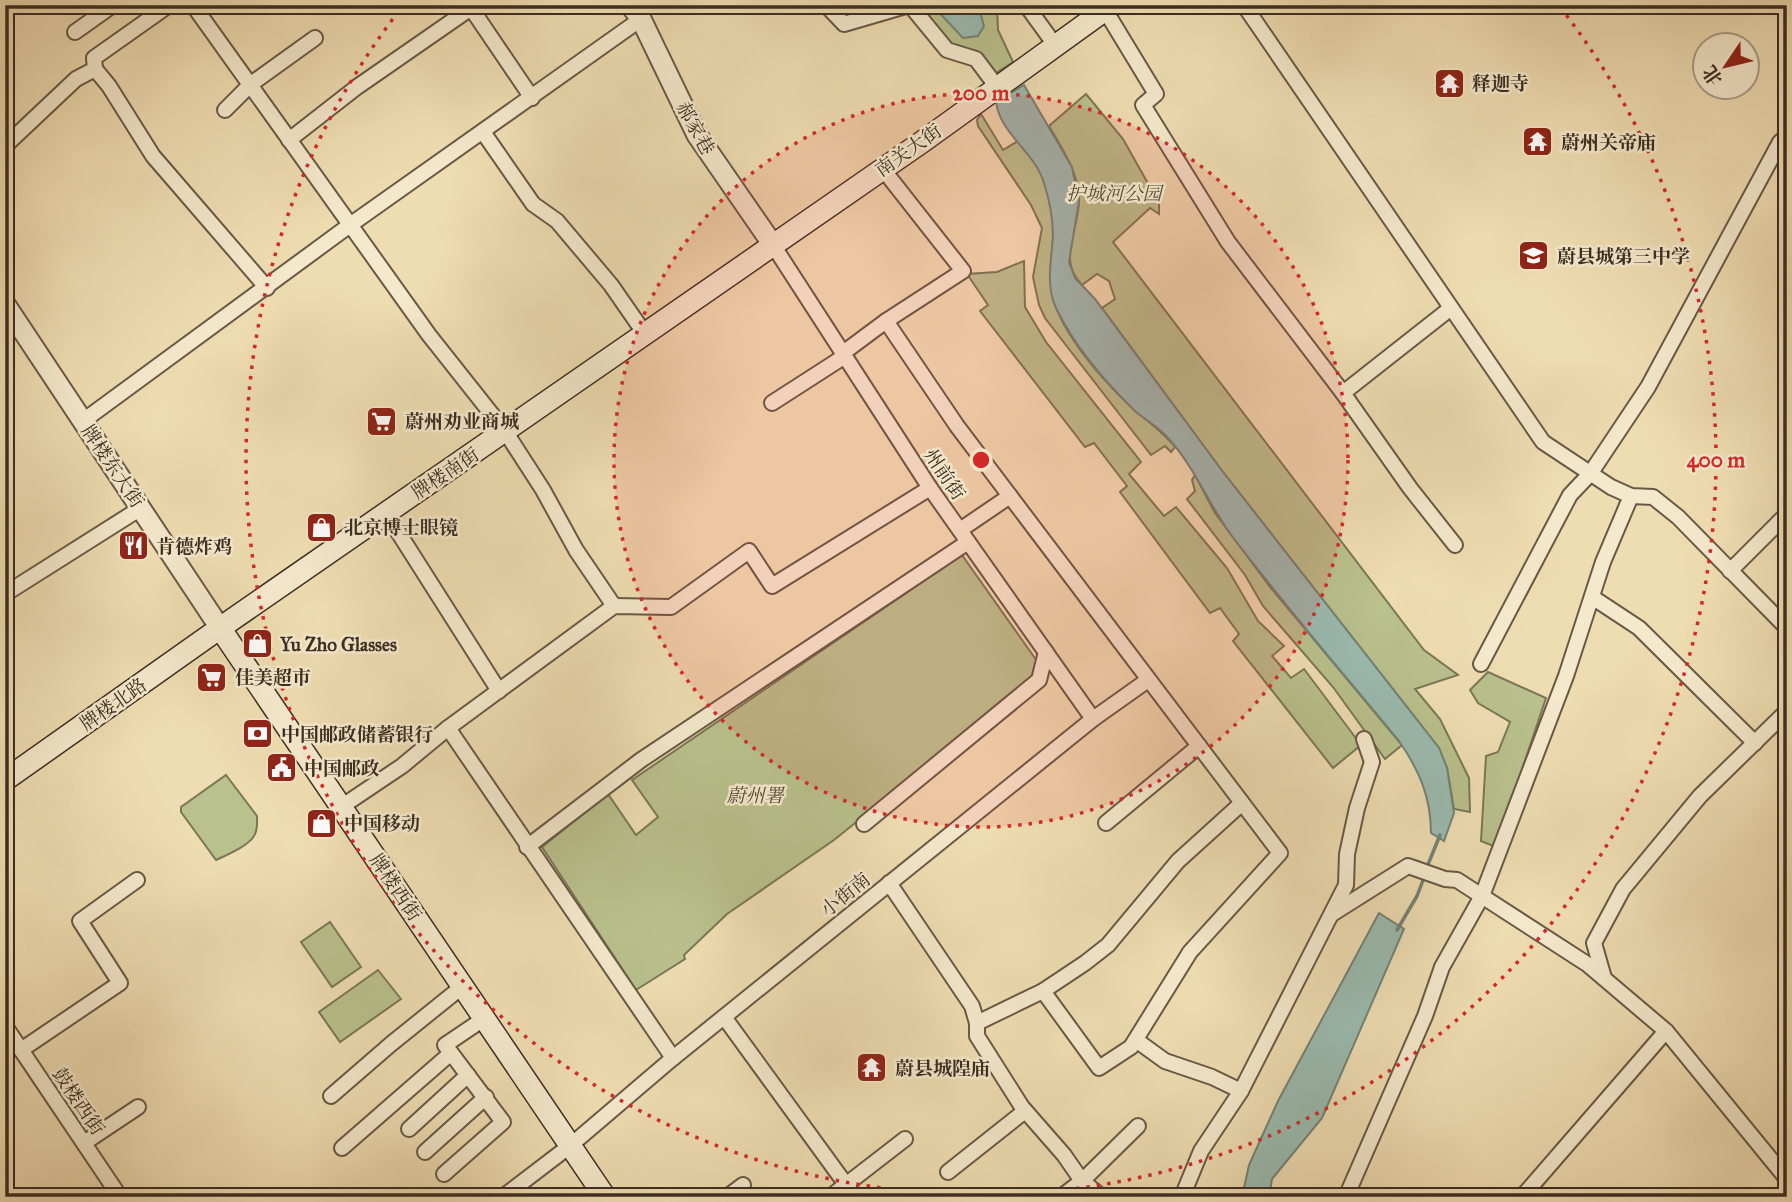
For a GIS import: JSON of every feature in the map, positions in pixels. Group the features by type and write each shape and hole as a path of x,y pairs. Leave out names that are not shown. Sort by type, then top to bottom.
{"main road":[{"name":"南关大街","path":"773,245 1108,8"},
{"name":"牌楼南街","path":"220,628 773,245"},
{"name":"牌楼北路","path":"5,780 220,628"},
{"name":"牌楼西街","path":"220,628 605,1197"}],"street":[{"path":"75,32 113,5"},
{"path":"169,5 94,58 95,69 109,86 153,156 267,288"},
{"path":"193,5 429,335 505,431 543,490 576,550 614,606"},
{"path":"826,5 844,24 910,5 947,50 976,59 997,87"},
{"path":"1026,5 1055,45"},
{"path":"1244,5 1543,442 1590,474 1631,496 1653,496 1678,517 1787,628"},
{"path":"289,140 357,87 470,7 532,98"},
{"path":"1108,8 1156,94 1143,105 1206,208 1228,242 1455,545"},
{"path":"83,421 350,225 532,98 634,9"},
{"name":"郝家巷","path":"634,9 697,135 773,245"},
{"path":"225,110 251,84 315,38"},
{"path":"5,146 76,79 95,69"},
{"path":"483,132 533,204 557,221 611,285 645,334"},
{"path":"1480,664 1570,495 1590,474 1648,387 1780,142 1787,136"},
{"path":"772,403 844,354 886,321 963,271 882,167"},
{"name":"州前街","path":"773,245 930,488 1093,719"},
{"name":"牌楼东大街","path":"5,304 220,628"},
{"path":"1343,393 1451,307"},
{"path":"886,321 957,426 1280,853 1190,952 1131,1047 1099,1068 1043,991"},
{"path":"341,807 402,766 448,728 614,606 671,607 749,551 772,586 930,488"},
{"path":"527,847 641,760 964,536 1010,496"},
{"path":"1346,1197 1426,1016 1442,967 1482,896 1566,676 1603,562 1631,496"},
{"path":"5,594 141,508"},
{"path":"386,513 499,691"},
{"path":"1730,571 1787,514"},
{"path":"1592,597 1639,628 1755,743"},
{"path":"864,824 1039,680 1045,652"},
{"name":"小街南","path":"503,1197 571,1145 673,1058 1093,719 1148,680"},
{"path":"1604,978 1594,943 1623,889 1700,796 1787,711"},
{"path":"448,728 673,1058"},
{"path":"1182,1197 1201,1151 1241,1091 1346,885 1347,854 1357,808 1372,762 1364,739"},
{"path":"1106,823 1199,746"},
{"path":"977,1023 1043,991 1108,945 1178,862 1242,803"},
{"path":"1332,914 1408,866 1457,880 1587,964 1666,1031 1787,1179"},
{"path":"21,1049 120,982 80,921 137,880"},
{"path":"889,883 972,1006 977,1023 977,1036 1026,1111 1065,1155 1082,1181 1102,1197"},
{"path":"331,1096 463,986"},
{"path":"724,1017 852,1191"},
{"path":"444,1174 503,1122 445,1045 485,1018"},
{"name":"鼓楼西街","path":"5,1026 120,1197"},
{"path":"1522,1197 1666,1031"},
{"path":"1136,1040 1165,1061 1212,1077 1241,1091"},
{"path":"342,1148 451,1053"},
{"path":"409,1129 468,1075"},
{"path":"425,1152 486,1097"},
{"path":"84,1143 138,1107"},
{"path":"948,1172 1026,1111"},
{"path":"1060,1197 1082,1181 1138,1126"},
{"path":"830,1197 852,1191 905,1139"},
{"path":"727,1197 743,1185"},
{"path":"1782,1197 1787,1192"}],"green space":[{"path":"919,5 997,5 998,30 1013,62 993,75 975,51 954,47"},
{"name":"护城河公园","path":"1086,94 1123,139 1159,203 1159,214 1150,208 1113,242 1424,650 1458,675 1415,689 1440,719 1469,778 1470,812 1454,809 1447,768 1439,748 1223,472 1102,308 1115,299 1109,281 1097,274 1082,285 1075,275 1070,255 1079,192 1069,162 1049,126"},
{"name":"护城河公园","path":"981,114 1003,150 1018,141 1035,162 1043,178 1053,226 1053,295 1069,333 1103,378 1171,442 1175,447 1171,452 1165,446 1151,455 1045,318 1039,305 1033,277 1042,228 1031,205 978,126 977,120"},
{"path":"1024,261 1025,307 1046,342 1141,462 1129,474 1164,516 1176,507 1227,568 1258,621 1284,646 1272,656 1291,678 1304,669 1361,745 1333,768 1233,641 1239,634 1220,608 1210,613 1120,492 1127,486 1094,443 1085,447 980,311 988,305 967,274 997,272"},
{"path":"1195,475 1215,513 1270,587 1402,745 1385,759 1333,687 1263,606 1245,575 1187,499 1195,491 1192,480"},
{"name":"蔚州署","path":"962,555 1044,671 834,840 727,914 684,955 685,959 636,990 542,847 608,794 636,835 658,817 632,780"},
{"path":"1488,672 1546,698 1496,847 1481,841 1486,756 1498,752 1510,722 1478,703 1470,690"},
{"path":"226,775 257,816 257,827 249,842 216,860 181,812 181,807"},
{"path":"330,922 361,967 332,987 301,942"},
{"path":"378,970 401,999 340,1042 319,1012"}],"water":[{"path":"932,5 978,5 984,26 978,36 963,38"},
{"path":"1024,85 1072,167 1079,201 1069,262 1075,278 1095,299 1223,472 1439,748 1447,768 1454,813 1444,841 1431,833 1429,808 1422,784 1399,741 1232,536 1178,450 1158,428 1136,412 1113,389 1081,350 1056,308 1050,272 1053,229 1044,183 1040,172 1004,124 996,102"},
{"path":"1379,913 1404,929 1322,1118 1272,1179 1269,1197 1242,1197 1249,1165 1278,1101"}],"waterway":[{"path":"1427,867 1440,835"},
{"path":"1397,930 1417,896 1425,875"}],"place":[{"name":"释迦寺","path":"1449,83"},
{"name":"蔚州关帝庙","path":"1538,142"},
{"name":"蔚县城第三中学","path":"1534,256"},
{"name":"蔚州劝业商城","path":"382,421"},
{"name":"北京博士眼镜","path":"321,527"},
{"name":"肯德炸鸡","path":"133,546"},
{"name":"Yu Zho Glasses","path":"257,644"},
{"name":"佳美超市","path":"212,677"},
{"name":"中国邮政储蓄银行","path":"258,734"},
{"name":"中国邮政","path":"281,768"},
{"name":"中国移动","path":"321,823"},
{"name":"蔚县城隍庙","path":"872,1068"}]}
